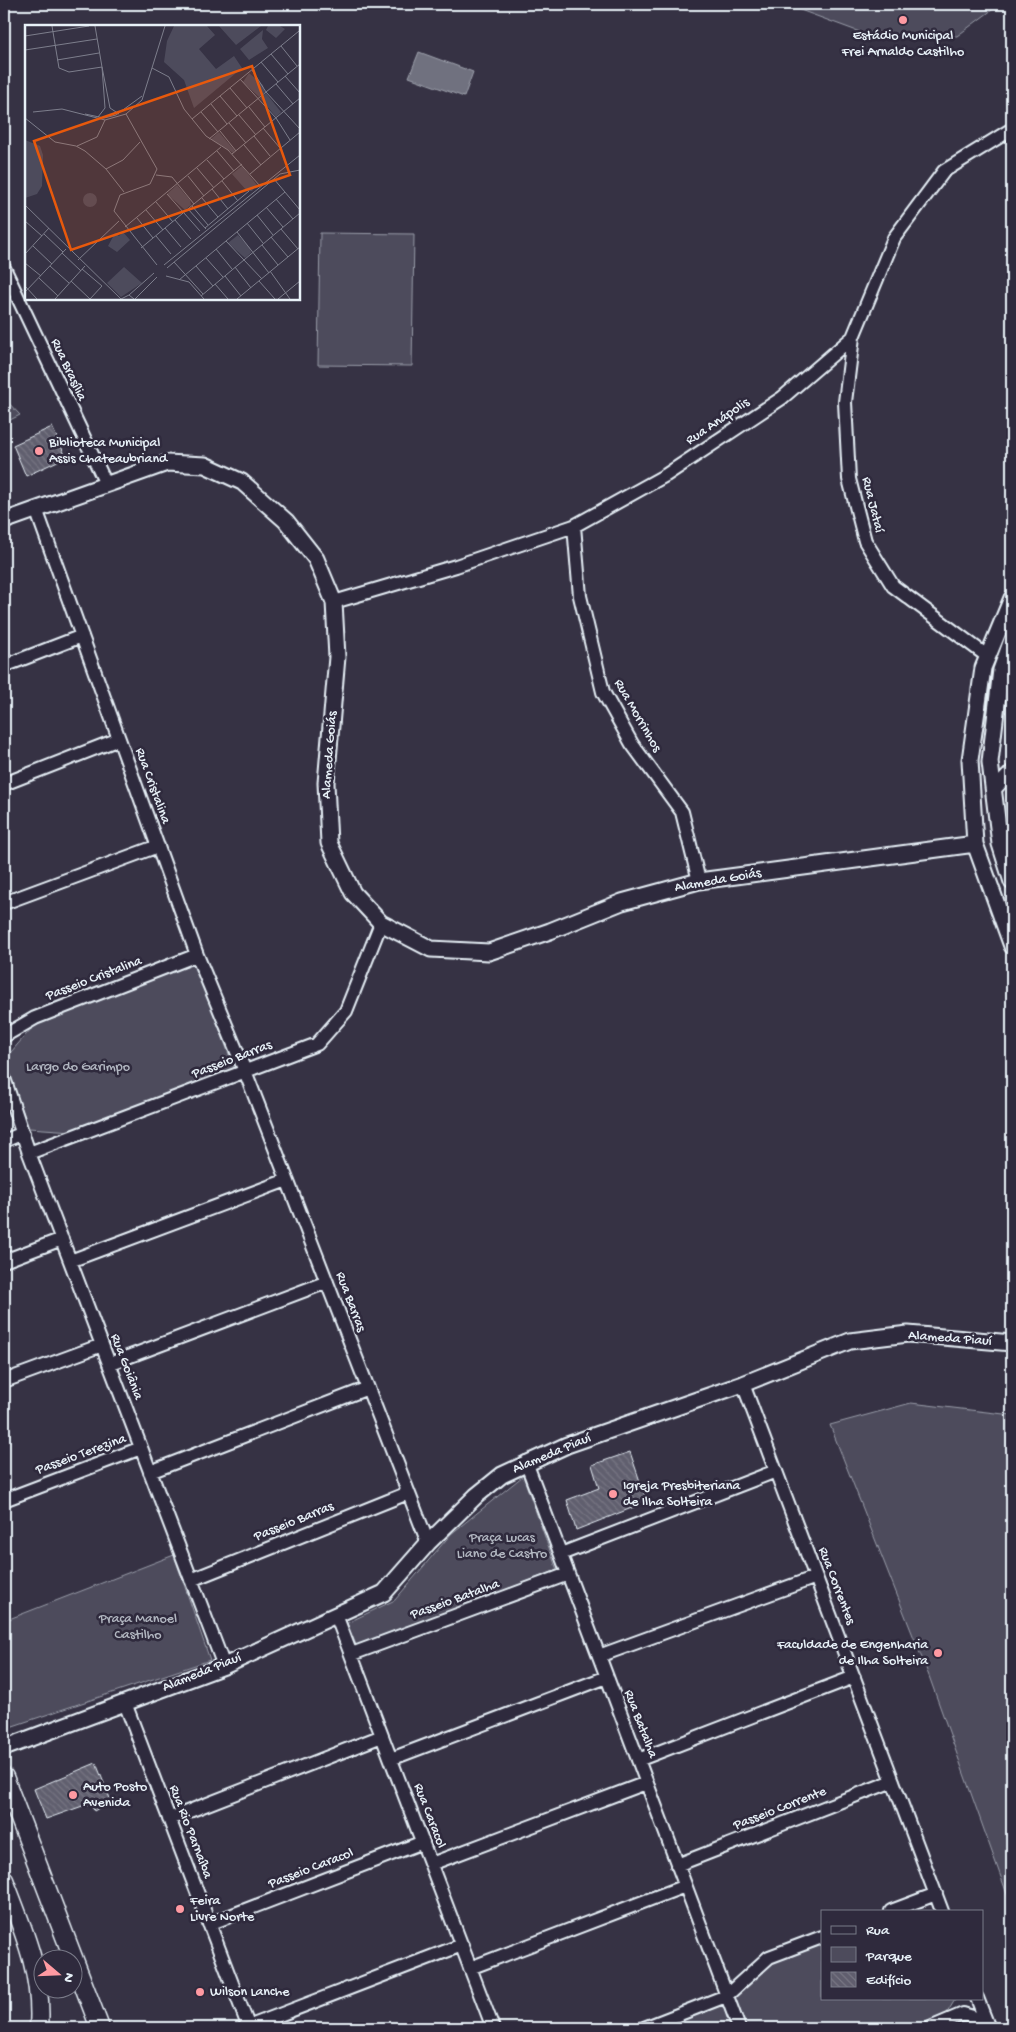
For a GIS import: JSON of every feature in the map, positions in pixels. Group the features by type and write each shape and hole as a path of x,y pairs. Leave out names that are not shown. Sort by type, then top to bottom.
{"main road":[{"path":"4,1777 100,2028"},
{"path":"5,1888 33,1957 40,2012 39,2028"}],"street":[{"name":"Rua Anápolis","path":"334,602 456,566 574,526 666,475 782,398 853,337 894,238 944,172 1012,129"},
{"name":"Rua Brasília","path":"4,268 106,484"},
{"name":"Rua Jataí","path":"853,337 845,402 849,479 865,541 892,586 987,656"},
{"name":"Alameda Goiás","path":"4,521 167,463 205,465 242,482 286,521 316,559 334,602 337,657 326,783 328,843 353,893 381,923 431,949 489,952 550,931 622,902 699,881 975,844"},
{"name":"Rua Cristalina","path":"36,509 197,954 245,1071"},
{"name":"Rua Morrinhos","path":"574,526 580,596 603,692 632,744 682,812 699,881"},
{"path":"1012,598 983,668 970,760 975,844 1012,946"},
{"path":"4,666 82,636"},
{"path":"1012,640 1001,670 990,762 1000,844 1012,882"},
{"path":"4,784 119,739"},
{"path":"994,790 1012,771"},
{"path":"4,903 158,846"},
{"name":"Passeio Barras","path":"29,1153 317,1044 346,1011 381,923"},
{"name":"Passeio Cristalina","path":"4,1036 35,1018 197,954"},
{"name":"Rua Barras","path":"245,1071 428,1543"},
{"name":"Rua Goiânia","path":"4,1078 7,1094 29,1153 224,1666"},
{"path":"4,1141 23,1133"},
{"path":"70,1261 288,1180"},
{"path":"4,1260 62,1239"},
{"path":"109,1364 327,1282"},
{"name":"Alameda Piauí","path":"4,1748 224,1666 384,1593 428,1543 476,1496 502,1475 526,1462 567,1445 743,1384 850,1341 908,1334 1012,1343"},
{"path":"4,1381 102,1345"},
{"name":"Rua Correntes","path":"743,1384 942,1910"},
{"path":"150,1472 368,1388"},
{"name":"Passeio Terezina","path":"4,1500 141,1448"},
{"name":"Rua Batalha","path":"526,1462 739,2028"},
{"path":"561,1554 776,1471"},
{"name":"Passeio Barras","path":"191,1580 408,1493"},
{"name":"Passeio Batalha","path":"352,1654 568,1574"},
{"path":"599,1656 816,1577"},
{"name":"Rua Caracol","path":"336,1615 493,2028"},
{"path":"391,1759 607,1677"},
{"path":"638,1760 854,1677"},
{"name":"Rua Rio Parnaíba","path":"125,1703 248,2028"},
{"path":"169,1819 382,1736"},
{"name":"Passeio Corrente","path":"677,1865 893,1781"},
{"path":"431,1864 646,1783"},
{"name":"Passeio Caracol","path":"209,1924 423,1842"},
{"path":"470,1968 685,1886"},
{"path":"894,1910 936,1894"},
{"path":"644,2028 726,1996 769,1957 821,1936"},
{"path":"248,2028 462,1945"},
{"path":"930,2028 963,2014 969,2000"},
{"path":"978,2000 988,2025"},
{"path":"963,2014 988,2025"}],"green space":[{"name":"Estádio Municipal Frei Arnaldo Castilho","path":"784,4 1000,4 957,36 876,38"},
{"path":"320,233 414,234 412,366 318,365"},
{"path":"4,398 20,415 4,423"},
{"name":"Largo do Garimpo","path":"195,962 234,1068 73,1131 29,1128 4,1060 38,1021"},
{"path":"911,1403 1012,1415 1012,1908 929,1676 830,1425"},
{"name":"Praça Lucas Liano de Castro","path":"523,1476 557,1570 357,1647 347,1623 395,1600 451,1534"},
{"name":"Praça Manoel Castilho","path":"174,1555 210,1660 4,1729 4,1621"},
{"path":"821,1943 821,2000 955,2000 944,2018 920,2028 746,2028 734,1999 770,1961"},
{"path":"723,2004 732,2028 659,2028"}],"water":[{"path":"419,52 473,72 464,97 409,77"}],"building":[{"name":"Biblioteca Municipal Assis Chateaubriand","path":"52,427 66,457 26,476 13,445"},
{"name":"Igreja Presbiteriana de Ilha Solteira","path":"630,1452 647,1502 576,1530 567,1500 599,1488 592,1465"},
{"name":"Auto Posto Avenida","path":"96,1763 111,1801 94,1811 91,1803 46,1819 34,1789"}],"place":[{"name":"Estádio Municipal Frei Arnaldo Castilho","path":"903,20"},
{"name":"Biblioteca Municipal Assis Chateaubriand","path":"39,451"},
{"name":"Igreja Presbiteriana de Ilha Solteira","path":"613,1494"},
{"name":"Faculdade de Engenharia de Ilha Solteira","path":"938,1653"},
{"name":"Auto Posto Avenida","path":"73,1795"},
{"name":"Feira Livre Norte","path":"180,1909"},
{"name":"Wilson Lanche","path":"200,1992"}]}
